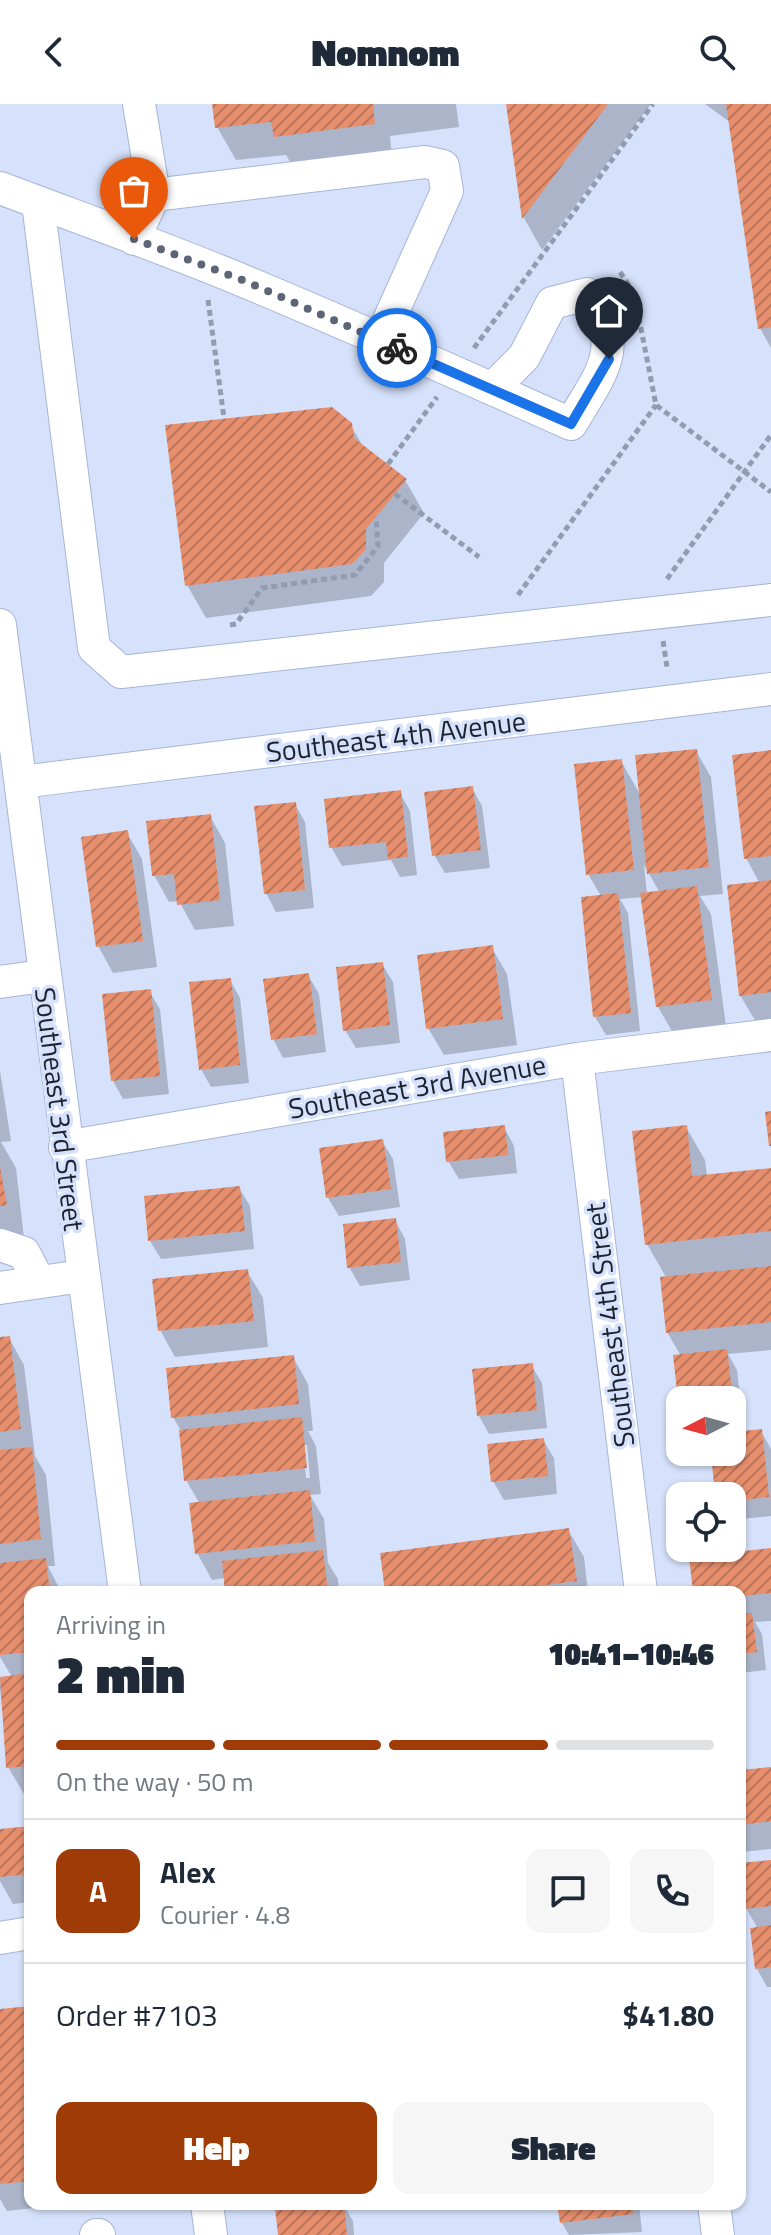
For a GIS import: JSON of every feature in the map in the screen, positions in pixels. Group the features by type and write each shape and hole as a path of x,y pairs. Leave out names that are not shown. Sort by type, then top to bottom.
{"street":[{"path":"134,239 154,195 139,104"},
{"path":"154,195 425,162 443,166 447,191 380,340"},
{"path":"0,188 245,281 492,389"},
{"path":"38,203 94,648 121,672 771,600"},
{"name":"Southeast 3rd Street","path":"0,625 65,1147 124,1586"},
{"name":"Southeast 4th Avenue","path":"21,782 771,689"},
{"path":"0,982 43,976"},
{"name":"Southeast 3rd Avenue","path":"65,1147 577,1059 771,1035"},
{"name":"Southeast 4th Street","path":"577,1059 640,1586"},
{"path":"0,1245 24,1253 39,1282"},
{"path":"0,1288 82,1276"},
{"path":"0,1938 24,1934"},
{"path":"715,2210 718,2235"}],"path":[{"path":"388,464 653,104"},
{"path":"620,272 634,293 656,405 771,492"},
{"path":"207,288 224,418"},
{"path":"492,631 656,405"},
{"path":"667,667 656,594 771,435"},
{"path":"395,494 479,557"},
{"path":"222,626 236,624 262,588 355,575 378,546 376,517"}],"building":[{"path":"212,104 373,104 375,124 274,137 271,122 215,128"},
{"path":"506,104 608,104 522,219"},
{"path":"726,104 771,104 771,327 758,329"},
{"path":"332,407 352,423 354,438 407,479 366,529 366,549 352,564 185,586 165,425"},
{"path":"697,749 709,867 647,874 635,755"},
{"path":"771,750 771,856 744,859 732,755"},
{"path":"622,759 634,870 586,875 574,764"},
{"path":"473,786 481,850 432,856 424,792"},
{"path":"401,790 408,857 388,859 386,842 329,848 324,799"},
{"path":"296,802 305,890 264,894 254,806"},
{"path":"211,814 220,900 177,905 174,874 152,876 146,821"},
{"path":"128,830 143,941 96,947 81,837"},
{"path":"771,880 771,992 739,996 727,885"},
{"path":"697,886 712,1000 656,1007 640,893"},
{"path":"618,893 631,1013 593,1017 581,897"},
{"path":"493,945 503,1019 426,1029 417,955"},
{"path":"383,962 390,1025 343,1031 336,967"},
{"path":"309,973 317,1034 271,1040 263,979"},
{"path":"231,978 240,1065 199,1070 189,982"},
{"path":"151,989 160,1076 111,1081 102,994"},
{"path":"771,1111 771,1146 769,1146 765,1112"},
{"path":"505,1125 508,1155 446,1162 443,1132"},
{"path":"687,1125 692,1176 771,1168 771,1231 645,1245 632,1131"},
{"path":"383,1139 391,1189 326,1198 319,1148"},
{"path":"0,1167 7,1205 0,1206"},
{"path":"240,1186 245,1231 148,1241 144,1196"},
{"path":"396,1218 401,1262 347,1268 343,1224"},
{"path":"771,1266 771,1322 666,1333 660,1277"},
{"path":"248,1269 254,1321 158,1331 152,1279"},
{"path":"10,1336 21,1429 0,1432 0,1337"},
{"path":"727,1349 731,1386 676,1386 673,1355"},
{"path":"294,1355 299,1404 171,1418 166,1368"},
{"path":"533,1363 537,1410 477,1416 472,1369"},
{"path":"302,1417 307,1468 184,1481 179,1430"},
{"path":"762,1429 769,1497 746,1499 746,1482 714,1482 712,1466 746,1466 746,1431"},
{"path":"544,1438 548,1476 491,1482 487,1444"},
{"path":"32,1447 41,1539 0,1544 0,1450"},
{"path":"310,1490 315,1541 195,1554 189,1503"},
{"path":"569,1528 577,1581 538,1586 384,1586 380,1553"},
{"path":"771,1548 771,1593 746,1595 746,1586 692,1586 690,1562 746,1562 746,1551"},
{"path":"323,1550 327,1586 224,1586 222,1561"},
{"path":"46,1558 49,1586 24,1586 24,1653 0,1655 0,1563"},
{"path":"752,1613 757,1652 746,1653 746,1614"},
{"path":"24,1674 24,1766 6,1768 0,1677"},
{"path":"771,1767 771,1821 746,1824 746,1769"},
{"path":"24,1827 24,1875 0,1877 0,1829"},
{"path":"771,1860 771,1906 746,1909 746,1862"},
{"path":"771,1925 771,1967 755,1969 750,1928"},
{"path":"24,2007 24,2182 0,2184 0,2009"},
{"path":"275,2210 345,2210 347,2235 278,2235"},
{"path":"558,2210 633,2210 633,2214 560,2223"}],"way so far":[{"path":"134,239 245,281 397,348"}],"route":[{"path":"397,348 571,424 609,359"}]}
